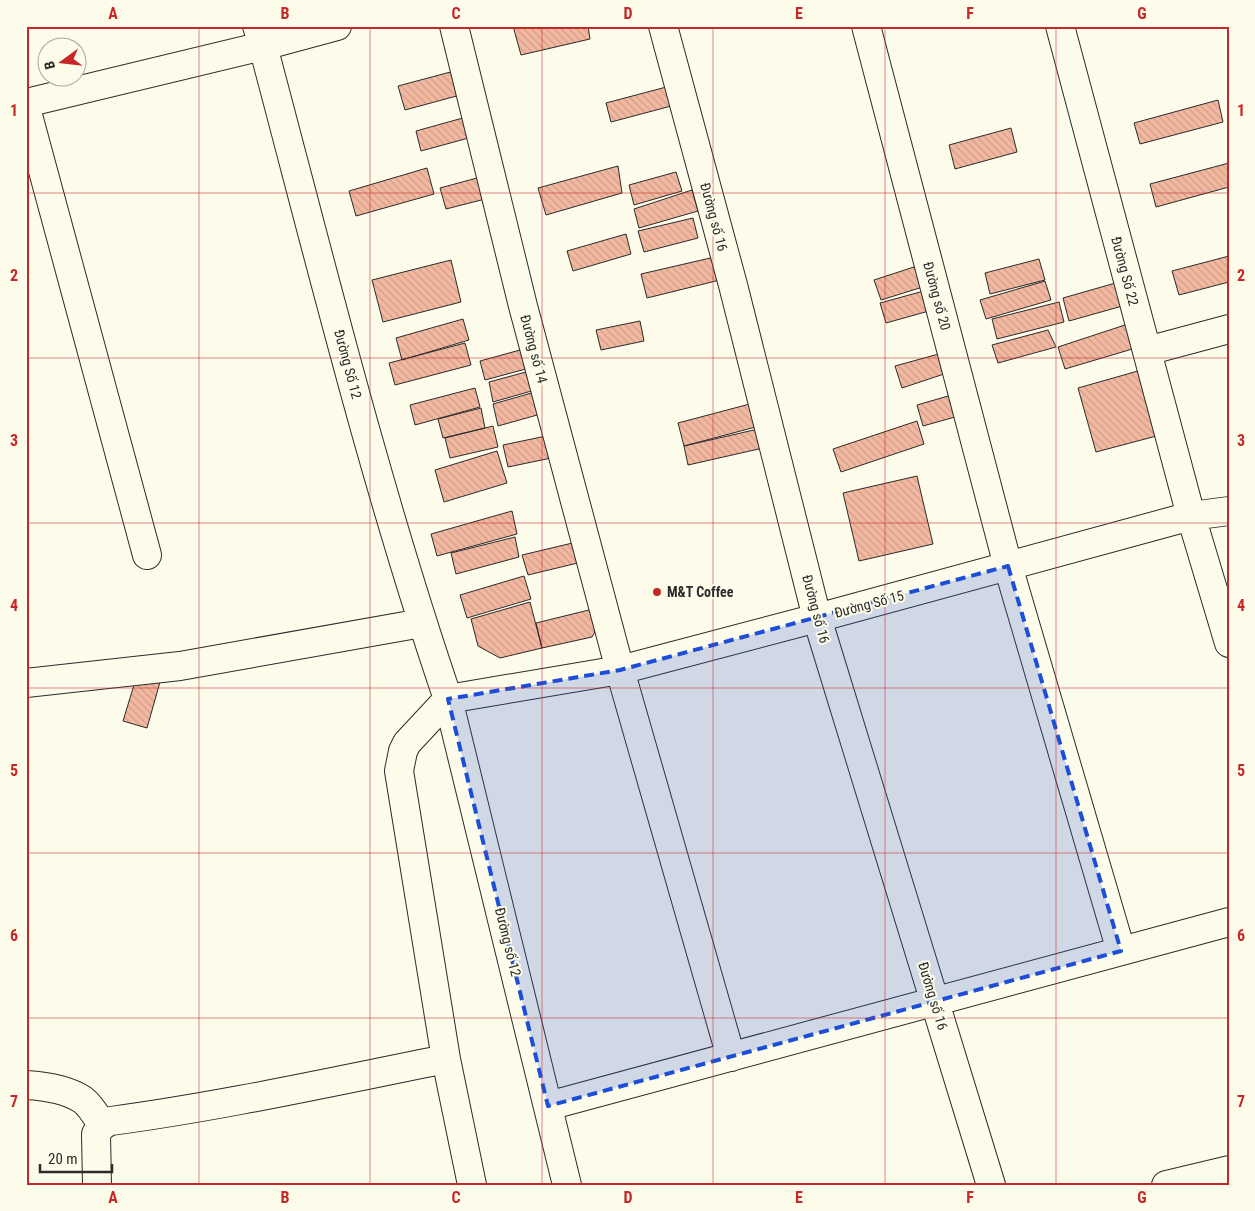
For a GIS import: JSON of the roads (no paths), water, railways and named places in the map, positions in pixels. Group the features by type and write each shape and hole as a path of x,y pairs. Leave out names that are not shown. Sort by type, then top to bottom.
{"street":[{"path":"26,103 260,36 337,26"},
{"name":"Đường số 14","path":"454,26 523,306 620,670 731,1057"},
{"name":"Đường số 16","path":"663,26 735,294 817,618 991,1185"},
{"name":"Đường số 20","path":"866,26 1008,566 1121,951"},
{"name":"Đường Số 22","path":"1060,26 1191,516"},
{"name":"Đường Số 12","path":"260,36 357,398 422,623 448,699"},
{"path":"26,108 147,555"},
{"path":"1147,351 1229,329"},
{"name":"Đường Số 15","path":"448,699 620,670 1191,516 1229,511"},
{"path":"1191,516 1229,643"},
{"path":"26,683 180,666 422,623"},
{"path":"448,699 407,742 403,752 400,771 446,1058 472,1185"},
{"name":"Đường số 12","path":"448,699 567,1185"},
{"path":"548,1106 1229,922"},
{"path":"97,1185 96,1134 102,1125 111,1121 159,1115 284,1092 446,1058"},
{"path":"26,1084 66,1092 83,1100 102,1125"},
{"path":"1166,1185 1229,1170"}],"place":[{"name":"M&T Coffee","path":"657,592"}]}
